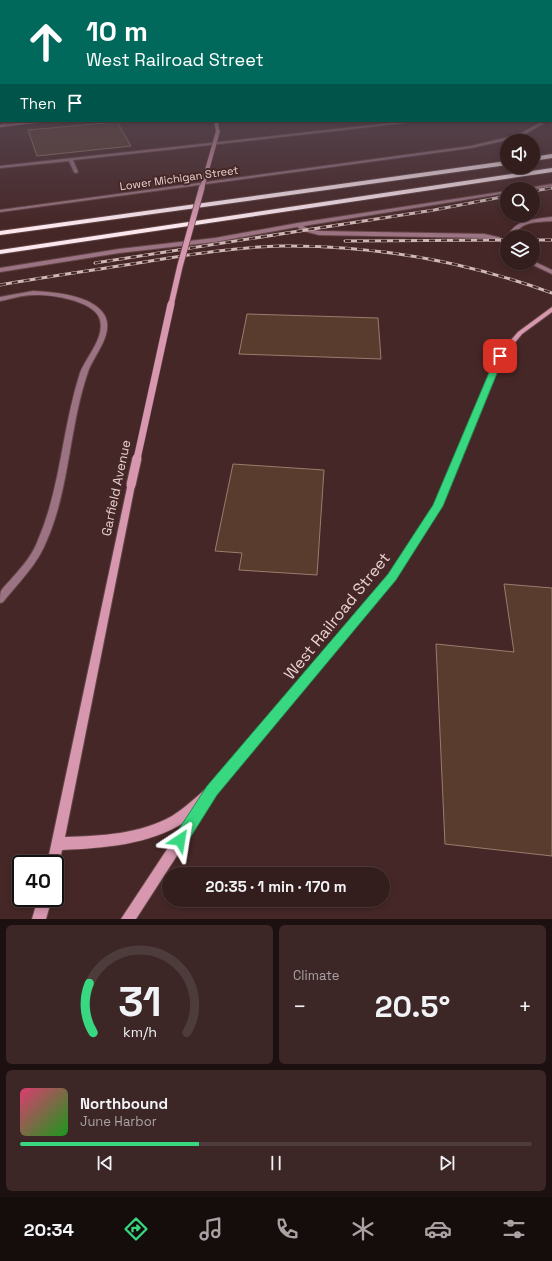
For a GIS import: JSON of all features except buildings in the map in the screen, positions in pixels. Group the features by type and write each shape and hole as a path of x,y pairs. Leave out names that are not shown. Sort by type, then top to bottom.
{"highway":[{"path":"540,158 552,156"},
{"path":"0,233 500,164"},
{"path":"0,252 251,216 345,200 552,170"}],"street":[{"name":"Garfield Avenue","path":"55,855 131,485 180,266 215,140"},
{"path":"0,167 248,140"},
{"name":"Lower Michigan Street","path":"0,211 471,147 502,140"},
{"path":"70,159 76,172"},
{"path":"540,187 552,185"},
{"path":"0,270 119,251 215,240 298,225 500,193"},
{"path":"514,230 522,224 552,219"},
{"path":"298,225 306,230 319,233 484,236 500,240"},
{"path":"540,266 552,272"},
{"path":"0,299 31,293 76,299 96,309 102,318 104,332 84,373 54,507 43,541 35,555 0,598"},
{"name":"West Railroad Street","path":"58,844 114,840 137,836 171,823 188,812 212,791 392,577 438,506 500,356 520,333 552,309"},
{"path":"128,919 212,791"},
{"path":"39,919 42,907"}],"railway":[{"path":"540,190 552,188"},
{"path":"95,263 434,210 500,197"},
{"path":"345,241 500,240"},
{"path":"540,240 552,240"},
{"path":"0,285 225,250 282,246 317,246 351,248 419,257 486,272 552,293"}],"route":[{"path":"180,840 212,791 392,577 438,506 500,356"}]}
